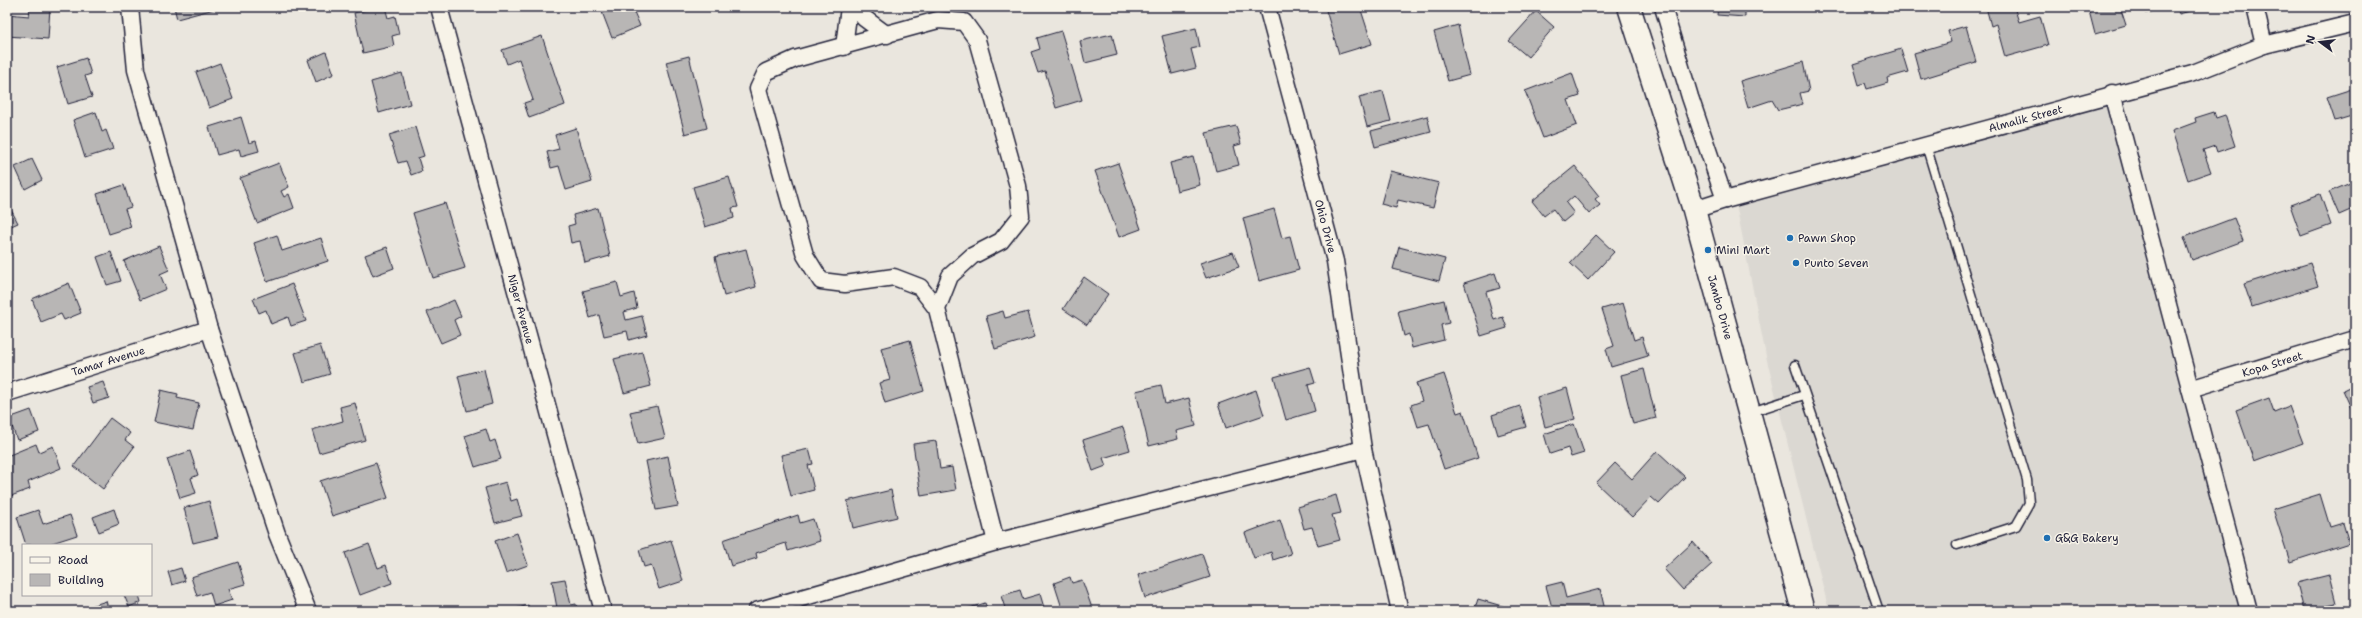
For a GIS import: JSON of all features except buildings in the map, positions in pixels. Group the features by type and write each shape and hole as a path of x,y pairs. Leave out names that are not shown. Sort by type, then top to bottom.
{"main road":[{"name":"Jambo Drive","path":"1629,7 1694,210 1803,611"}],"street":[{"path":"130,7 136,70 209,328 277,534 308,611"},
{"name":"Niger Avenue","path":"439,7 603,611"},
{"path":"844,47 849,7"},
{"path":"855,7 864,18 887,35"},
{"name":"Ohio Drive","path":"1267,7 1335,261 1363,449 1400,611"},
{"path":"1663,7 1690,97 1725,200"},
{"path":"2255,7 2264,45"},
{"path":"937,309 950,276 972,256 1001,241 1021,216 1018,186 977,40 964,22 938,20 844,47 795,59 766,72 758,89 805,255 822,281 845,284 894,277 920,287 937,309 996,542"},
{"name":"Almalik Street","path":"1694,210 1725,200 2112,93 2193,73 2264,45 2355,23"},
{"path":"2112,93 2248,611"},
{"name":"Tamar Avenue","path":"7,393 209,328"},
{"name":"Kopa Street","path":"2190,389 2355,339"},
{"path":"756,611 996,542 1363,449"}],"lane":[{"path":"1926,145 2027,480 2029,503 2016,526 1957,546"},
{"path":"1795,365 1879,611"},
{"path":"1750,412 1804,395"}],"shaded area":[{"path":"2108,98 2240,611 1829,611 1766,356 1736,204"}],"place":[{"name":"Pawn Shop","path":"1790,238"},
{"name":"Mini Mart","path":"1708,250"},
{"name":"Punto Seven","path":"1796,263"},
{"name":"G&G Bakery","path":"2047,538"}]}
